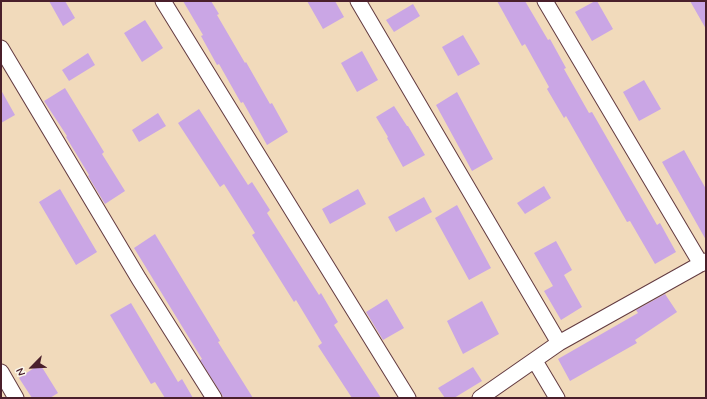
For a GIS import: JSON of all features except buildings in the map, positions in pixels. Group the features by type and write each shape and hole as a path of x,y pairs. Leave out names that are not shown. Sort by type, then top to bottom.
{"street":[{"path":"163,1 408,398"},
{"path":"358,1 559,343"},
{"path":"480,398 559,343 703,263 545,1"},
{"path":"1,48 139,279 214,398"},
{"path":"535,361 557,398"},
{"path":"1,372 16,398"}]}
